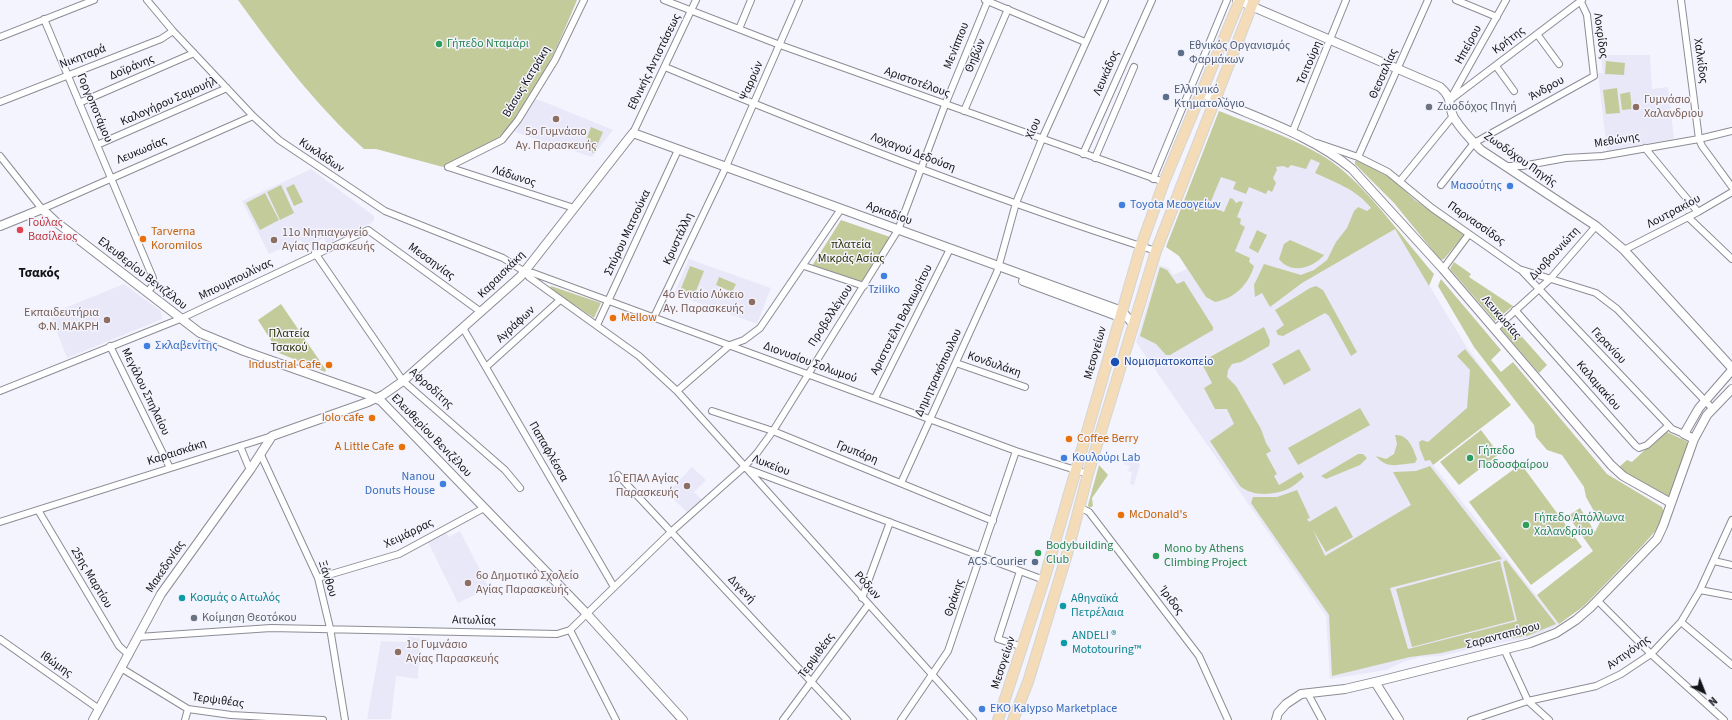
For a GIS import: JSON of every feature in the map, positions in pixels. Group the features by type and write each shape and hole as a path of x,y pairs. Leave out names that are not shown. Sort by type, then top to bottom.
{"main road":[{"name":"Μεσογείων","path":"998,720 1044,580 1141,246 1164,182 1239,0"},
{"path":"1013,720 1028,682 1067,554 1088,474 1156,251 1252,3"}],"street":[{"path":"0,36 94,0"},
{"name":"Κυκλάδων","path":"147,0 173,31 226,88 253,116 284,144 386,211 503,258 525,272"},
{"name":"Βάσως Κατράκη","path":"448,167 502,140 518,120 555,60 584,0"},
{"name":"Αριστοτέλους","path":"664,0 780,45 964,112 1164,182"},
{"name":"Εθνικής Αντιστάσεως","path":"631,135 696,0"},
{"path":"739,29 751,0"},
{"name":"Ψαρρών","path":"725,169 780,45 798,0"},
{"path":"987,0 1085,42"},
{"name":"Μενίππου","path":"897,232 987,0"},
{"name":"Χίου","path":"998,269 1016,203 1042,139 1105,0"},
{"name":"Λευκάδος","path":"1083,154 1152,0"},
{"path":"1152,179 1227,0"},
{"name":"Ζωοδόχου Πηγής","path":"1239,0 1252,3 1331,40 1440,86 1447,93 1453,116 1481,150 1596,226 1624,250 1732,369"},
{"name":"Τσιτούρη","path":"1292,133 1346,0"},
{"name":"Θεσσαλίας","path":"1358,157 1428,0"},
{"path":"1456,0 1497,17"},
{"name":"Ηπείρου","path":"1450,100 1506,0"},
{"name":"Κρήτης","path":"1450,100 1581,0"},
{"name":"Λοκρίδος","path":"1581,0 1587,15 1594,76"},
{"name":"Χαλκίδος","path":"1681,0 1699,139 1702,146 1732,187"},
{"name":"Θηβών","path":"964,112 1008,10"},
{"name":"Γοργοποτάμου","path":"44,19 153,278 153,285 147,293"},
{"name":"Νικηταρά","path":"0,102 161,39 173,31"},
{"path":"1537,34 1559,64"},
{"name":"Δοϊράνης","path":"79,103 194,53"},
{"path":"1496,66 1514,91"},
{"name":"Λοχαγού Δεδούση","path":"665,67 754,104 921,168 1016,203 1156,251"},
{"path":"1095,158 1134,67"},
{"name":"Άνδρου","path":"1441,185 1474,143 1594,76"},
{"name":"Καλογήρου Σαμουήλ","path":"97,145 226,88"},
{"name":"Παρνασσίδος","path":"1201,93 1315,143 1324,144 1358,157 1388,172 1432,208 1519,269 1596,293 1607,300 1712,408"},
{"name":"Λευκωσίας","path":"42,209 111,177 253,116"},
{"path":"1400,181 1453,116"},
{"name":"Μεθώνης","path":"1505,166 1522,166 1566,158 1602,156 1732,132"},
{"name":"Αρκαδίου","path":"631,135 1121,314 1133,324"},
{"name":"Καραισκάκη","path":"0,522 272,436 360,404 372,396 403,381 525,272 631,135"},
{"name":"Λευκωσίας","path":"1315,143 1340,158 1352,169 1443,269 1617,471 1671,504"},
{"path":"1645,148 1698,212"},
{"name":"Σπύρου Ματσούκα","path":"597,325 678,152"},
{"name":"Ελευθερίου Βενιζέλου","path":"0,156 42,209 56,222 194,329 209,338 372,396 385,404 586,613 683,720"},
{"name":"Λάδωνος","path":"448,167 574,208"},
{"name":"Κρυστάλλη","path":"654,317 725,169"},
{"name":"Λουτρακίου","path":"1624,250 1688,218 1732,192"},
{"path":"0,226 42,209"},
{"path":"677,391 730,345 744,340 760,328 841,211"},
{"path":"1688,218 1732,259"},
{"name":"Δυοβουνιώτη","path":"1495,329 1550,279 1596,226"},
{"name":"Μπουμπουλίνας","path":"0,391 180,319 315,253 368,230"},
{"name":"Μεσσηνίας","path":"368,230 481,312"},
{"name":"Αρκαδίου","path":"897,232 948,253 998,269"},
{"name":"Προβελλέγιου","path":"744,467 757,453 773,431 897,232"},
{"path":"1443,269 1469,234"},
{"name":"Αφροδίτης","path":"315,253 403,381 505,470 520,488"},
{"name":"Αριστοτέλη Βαλαωρίτου","path":"875,398 948,253"},
{"path":"804,266 864,286"},
{"name":"Δημητρακόπουλου","path":"901,483 998,269"},
{"name":"Γερανίου","path":"1519,269 1539,288 1668,426 1684,434"},
{"name":"Λυκείου","path":"525,272 529,277 560,300 639,356 677,391 744,467 1044,580"},
{"name":"Διονυσίου Σολωμού","path":"525,272 533,273 609,300 1016,451 1088,474"},
{"name":"Αγράφων","path":"486,367 560,300"},
{"name":"Καλαμακίου","path":"1515,310 1636,446 1639,448 1644,447 1668,426"},
{"name":"Παπαφλέσσα","path":"463,328 614,587"},
{"name":"Μεγάλου Σπηλαίου","path":"110,346 170,468"},
{"name":"Κονδυλάκη","path":"956,364 1025,387"},
{"path":"1694,439 1684,434 1692,418 1732,369"},
{"name":"Σαρανταπόρου","path":"1276,720 1281,708 1301,694 1376,682 1504,650 1530,643 1556,633 1576,620 1598,601 1656,539 1671,504 1694,439 1712,408 1732,389"},
{"name":"Γρυπάρη","path":"712,411 773,431 992,522"},
{"name":"Μακεδονίας","path":"93,720 161,594 261,455 272,436"},
{"path":"240,446 250,470"},
{"name":"Θράκης","path":"902,720 933,676 948,651 1016,451"},
{"name":"Ξάνθου","path":"261,455 318,578 330,628 345,720"},
{"path":"616,720 570,630 672,531 744,467"},
{"name":"Ρόδων","path":"744,467 973,720"},
{"name":"Διγενή","path":"618,475 672,531 847,720"},
{"name":"Ίριδος","path":"1079,507 1089,512 1199,656 1228,720"},
{"name":"Χειμάρρας","path":"318,578 399,554 484,508"},
{"name":"25ης Μαρτίου","path":"38,510 119,646 129,655"},
{"name":"Αντιγόνης","path":"1471,720 1528,701 1596,686 1621,674 1651,654 1681,622 1700,590 1732,520"},
{"path":"862,598 890,522"},
{"path":"1714,561 1732,565"},
{"path":"1020,571 998,639 1023,647"},
{"path":"1700,590 1732,596"},
{"path":"1598,601 1651,654 1724,720"},
{"name":"Τερψιθέας","path":"783,720 868,605"},
{"path":"1681,622 1732,665"},
{"name":"Αιτωλίας","path":"138,637 271,628 330,628 557,634 570,630"},
{"name":"Ιθώμης","path":"0,639 99,709"},
{"path":"1504,650 1528,701 1549,720"},
{"name":"Τερψιθέας","path":"121,668 188,709 231,715 324,720"},
{"path":"1376,682 1399,720"},
{"path":"1308,694 1322,720"},
{"path":"185,720 188,709"}],"shaded area":[{"name":"Γυμνάσιο Χαλανδριου","path":"1601,55 1650,55 1652,89 1668,87 1674,139 1607,151 1598,73 1603,73"},
{"path":"534,99 613,130 592,157 515,132"},
{"path":"1219,111 1302,146 1330,160 1359,186 1395,229 1466,346 1509,405 1433,465 1559,624 1553,628 1527,638 1497,643 1441,656 1420,657 1403,662 1386,670 1330,679 1326,616 1136,342 1159,265 1169,268 1173,275 1187,269 1172,245 1167,244"},
{"path":"311,169 374,216 374,220 371,223 327,244 324,238 306,247 301,240 269,254 242,201"},
{"path":"689,259 771,288 757,324 674,294"},
{"name":"Εκπαιδευτήρια Φ.Ν. ΜΑΚΡΗ","path":"124,284 161,311 162,319 67,358 50,314"},
{"path":"1126,459 1140,464 1134,485 1130,484 1132,472 1128,471 1130,466 1124,464"},
{"name":"1ο ΕΠΑΛ Αγίας Παρασκευής","path":"692,467 706,480 694,492 702,500 688,513 667,493"},
{"path":"460,531 489,588 458,603 428,542 446,533 449,537"},
{"path":"408,637 420,638 418,679 396,676 391,719 367,719 381,641 407,642"}],"green space":[{"path":"238,0 577,0 554,54 534,90 512,123 495,141 443,167 376,149 364,149 329,114 297,78"},
{"path":"1606,61 1625,63 1624,75 1605,74"},
{"path":"1617,88 1620,113 1606,114 1603,90"},
{"path":"1630,92 1632,109 1622,110 1620,94"},
{"path":"1219,111 1298,143 1328,159 1340,168 1353,179 1377,205 1434,274 1429,286 1395,229 1302,283 1270,307 1262,293 1255,297 1254,285 1264,264 1301,275 1314,270 1327,260 1336,242 1347,228 1354,211 1358,207 1367,211 1371,208 1365,201 1352,191 1315,173 1320,163 1311,159 1306,169 1291,165 1288,168 1283,166 1276,167 1277,170 1273,178 1276,183 1272,192 1268,190 1266,194 1249,187 1246,194 1233,189 1236,182 1221,177 1209,206 1224,212 1230,198 1236,203 1240,201 1243,202 1237,217 1241,219 1240,224 1245,227 1235,251 1250,258 1249,262 1254,266 1252,273 1240,290 1228,298 1215,302 1206,297 1179,256 1166,247"},
{"path":"591,127 603,132 594,153 583,149"},
{"path":"1355,161 1359,161 1391,178 1415,200 1464,235 1444,259 1441,260 1438,257 1394,203 1355,164"},
{"path":"294,184 303,202 294,206 286,188"},
{"path":"281,185 294,213 280,220 267,192"},
{"path":"265,193 279,220 260,230 246,203"},
{"name":"πλατεία Μικράς Ασίας","path":"841,220 890,237 863,283 812,266"},
{"path":"1257,230 1267,235 1258,253 1249,248"},
{"path":"1290,240 1324,255 1319,260 1308,266 1302,268 1290,267 1279,259 1284,244"},
{"path":"1454,262 1471,274 1469,277 1513,306 1495,321 1450,269"},
{"path":"690,266 704,271 694,296 680,291"},
{"path":"1160,267 1167,270 1177,284 1184,281 1213,327 1213,330 1170,355 1166,355 1156,344 1140,336"},
{"path":"719,277 736,284 732,292 716,285"},
{"path":"1441,279 1501,350 1491,360 1501,372 1513,362 1607,474 1662,507 1664,512 1659,527 1643,545 1584,606 1559,624 1537,595 1593,551 1568,516 1580,508 1595,532 1600,522 1586,497 1584,487 1562,455 1547,450 1536,437 1534,425 1474,347 1438,286"},
{"path":"551,286 601,303 594,318 550,289"},
{"path":"1316,286 1323,290 1357,352 1351,356 1329,316 1325,313 1283,336 1278,335 1276,331 1284,325 1275,310 1310,288"},
{"name":"Πλατεία Τσακού","path":"281,304 326,370 325,372 279,353 258,320"},
{"path":"1508,321 1547,365 1539,373 1501,329"},
{"path":"1264,327 1270,341 1269,346 1241,362 1232,364 1228,370 1227,377 1236,386 1261,429 1266,443 1271,451 1266,454 1277,474 1274,476 1279,485 1301,472 1304,477 1288,489 1270,494 1251,492 1240,486 1210,441 1234,424 1227,409 1215,409 1204,388 1212,383 1201,362"},
{"path":"1299,349 1311,370 1284,385 1272,364"},
{"path":"1465,349 1511,405 1433,465 1430,460 1425,461 1419,442 1422,440 1428,442 1467,408 1470,370 1457,356"},
{"path":"1360,408 1370,425 1298,465 1288,448"},
{"name":"Γήπεδο Ποδοσφαίρου","path":"1481,430 1499,454 1459,485 1440,462"},
{"path":"1665,431 1686,441 1689,444 1672,494 1669,497 1622,472 1618,468 1627,460 1632,462"},
{"path":"1395,435 1400,435 1407,439 1414,450 1417,459 1415,463 1389,465 1384,463 1376,456 1386,459 1394,454 1397,444"},
{"path":"1358,454 1363,454 1367,458 1360,465 1326,479 1321,476"},
{"name":"Γήπεδο Απόλλωνα Χαλανδρίου","path":"1521,464 1582,547 1531,585 1469,502"},
{"path":"1099,465 1108,475 1092,498 1093,506 1089,508 1088,505"},
{"path":"1430,466 1502,559 1390,588 1408,649 1517,621 1503,562 1506,560 1556,624 1527,636 1496,640 1441,653 1410,657 1332,676 1329,615 1251,503 1253,497 1277,497 1297,490 1310,518 1307,519 1309,522 1336,506 1353,537 1326,552 1313,530 1325,556 1411,505 1393,472 1416,471"},
{"path":"1500,561 1515,620 1412,647 1396,589"}],"place":[{"name":"Γήπεδο Νταμάρι","path":"439,44"},
{"name":"Εθνικός Οργανισμός Φαρμάκων","path":"1181,53"},
{"name":"Ελληνικό Κτηματολόγιο","path":"1166,97"},
{"name":"Ζωοδόχος Πηγή","path":"1429,107"},
{"name":"Γυμνάσιο Χαλανδριου","path":"1636,107"},
{"name":"5ο Γυμνάσιο Αγ. Παρασκευής","path":"556,119"},
{"name":"Μασούτης","path":"1510,186"},
{"name":"Toyota Μεσογείων","path":"1122,205"},
{"name":"Γούλας Βασίλειος","path":"20,230"},
{"name":"Tarverna Koromilos","path":"143,239"},
{"name":"11ο Νηπιαγωγείο Αγίας Παρασκευής","path":"274,240"},
{"name":"Tziliko","path":"884,276"},
{"name":"4ο Ενιαίο Λύκειο Αγ. Παρασκευής","path":"752,302"},
{"name":"Mellow","path":"613,318"},
{"name":"Εκπαιδευτήρια Φ.Ν. ΜΑΚΡΗ","path":"107,320"},
{"name":"Σκλαβενίτης","path":"147,346"},
{"name":"Νομισματοκοπείο","path":"1115,362"},
{"name":"Industrial Cafe","path":"329,365"},
{"name":"Iolo cafe","path":"372,418"},
{"name":"Coffee Berry","path":"1069,439"},
{"name":"A Little Cafe","path":"402,447"},
{"name":"Κουλούρι Lab","path":"1064,458"},
{"name":"Γήπεδο Ποδοσφαίρου","path":"1470,458"},
{"name":"Nanou Donuts House","path":"443,484"},
{"name":"1ο ΕΠΑΛ Αγίας Παρασκευής","path":"687,486"},
{"name":"McDonald's","path":"1121,515"},
{"name":"Γήπεδο Απόλλωνα Χαλανδρίου","path":"1526,525"},
{"name":"Bodybuilding Club","path":"1038,553"},
{"name":"Mono by Athens Climbing Project","path":"1156,556"},
{"name":"ACS Courier","path":"1035,562"},
{"name":"6ο Δημοτικό Σχολείο Αγίας Παρασκευής","path":"468,583"},
{"name":"Κοσμάς ο Αιτωλός","path":"182,598"},
{"name":"Αθηναϊκά Πετρέλαια","path":"1063,606"},
{"name":"Κοίμηση Θεοτόκου","path":"194,618"},
{"name":"ANDELI ® Mototouring™","path":"1064,643"},
{"name":"1ο Γυμνάσιο Αγίας Παρασκευής","path":"398,652"},
{"name":"EKO Kalypso Marketplace","path":"982,709"}],"district":[{"name":"Τσακός","path":"39,274"}]}
